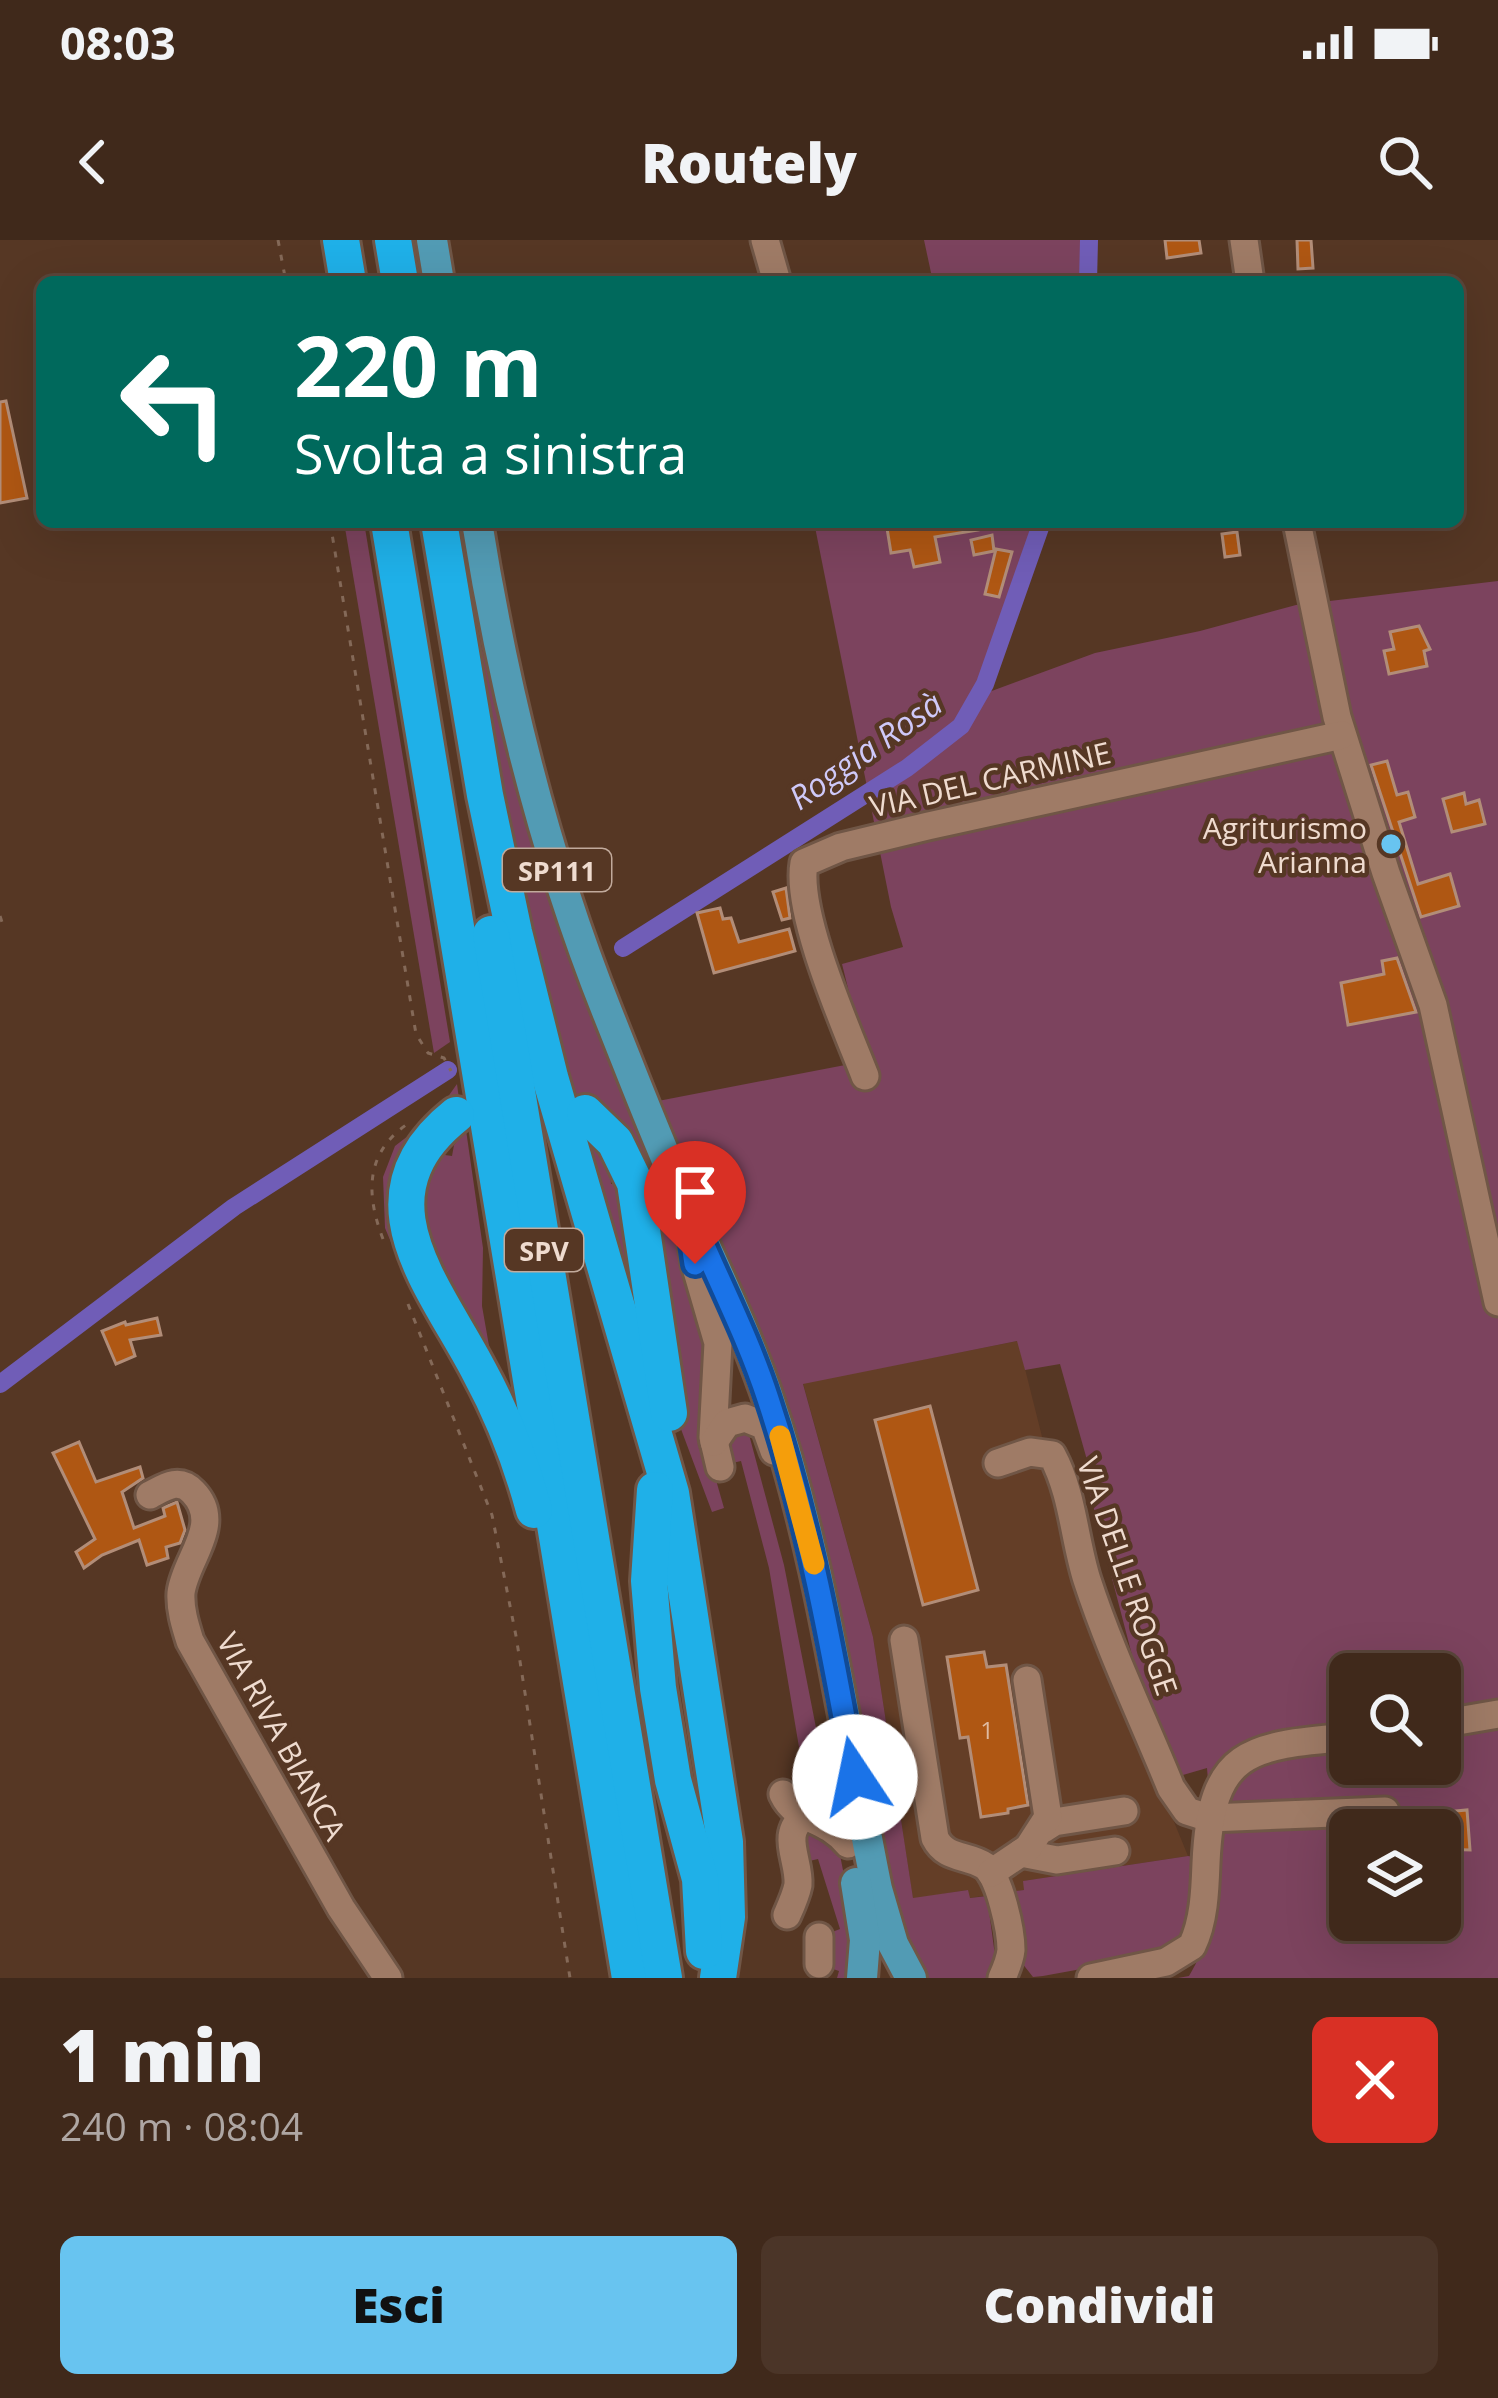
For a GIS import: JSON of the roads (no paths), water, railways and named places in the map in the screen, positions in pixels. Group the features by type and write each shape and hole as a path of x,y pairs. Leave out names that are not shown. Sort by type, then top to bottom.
{"highway":[{"path":"341,240 347,276"},
{"path":"378,240 383,276"},
{"path":"393,240 399,276"},
{"name":"SPV","path":"390,528 630,1978"},
{"name":"SPV","path":"425,528 664,1978"},
{"path":"440,528 508,910 560,1112 671,1493 724,1842 727,1917 714,1978"},
{"path":"456,1100 417,1162 406,1202 410,1243 513,1445 543,1543 567,1684 589,1726"},
{"path":"585,1113 619,1148 638,1192 673,1444 671,1493"},
{"path":"658,1447 649,1581 658,1688 673,1780 700,1879 704,1952 714,1978"}],"main road":[{"path":"432,240 438,276"},
{"name":"SP111","path":"478,528 496,646 543,826 599,991 737,1315 795,1487 881,1906 910,1978"},
{"name":"SP111","path":"690,1213 755,1420 795,1574 863,1920 866,1960 862,1978"}],"street":[{"path":"765,240 775,276"},
{"path":"1244,240 1249,276"},
{"path":"1298,528 1342,735 1433,1005 1498,1302"},
{"name":"VIA DEL CARMINE","path":"865,1076 825,974 803,884 804,863 842,847 928,826 1342,735"},
{"path":"690,1213 695,1264 718,1343 717,1455 730,1421 755,1420 767,1429 783,1480 843,1768 859,1799"},
{"name":"VIA DELLE ROGGE","path":"998,1463 1030,1452 1052,1455 1063,1474 1086,1576 1171,1788 1187,1811 1209,1818"},
{"name":"VIA RIVA BIANCA","path":"150,1495 176,1483 199,1497 205,1516 203,1537 181,1595 190,1641 341,1908 388,1978"},
{"path":"904,1640 935,1838 944,1851 980,1864 993,1879 1011,1948 1003,1975"},
{"path":"1027,1680 1048,1814 1043,1828"},
{"path":"1461,1720 1498,1714"},
{"path":"1090,1978 1166,1962 1192,1946 1204,1899 1213,1797 1231,1768 1260,1749 1329,1740"},
{"path":"783,1794 793,1810 826,1822 848,1844"},
{"path":"993,1879 1054,1822 1124,1811"},
{"path":"1209,1818 1329,1813"},
{"path":"787,1915 798,1882 791,1844 796,1823 806,1816"},
{"path":"1021,1852 1057,1859 1115,1851"}],"waterway":[{"name":"Roggia Rosà","path":"1088,276 1089,240"},
{"name":"Roggia Rosà","path":"623,948 907,768 961,726 985,684 1040,528"},
{"name":"Roggia Rosà","path":"0,1384 234,1207 448,1070"}],"place":[{"name":"Agriturismo Arianna","path":"1391,844"}]}
